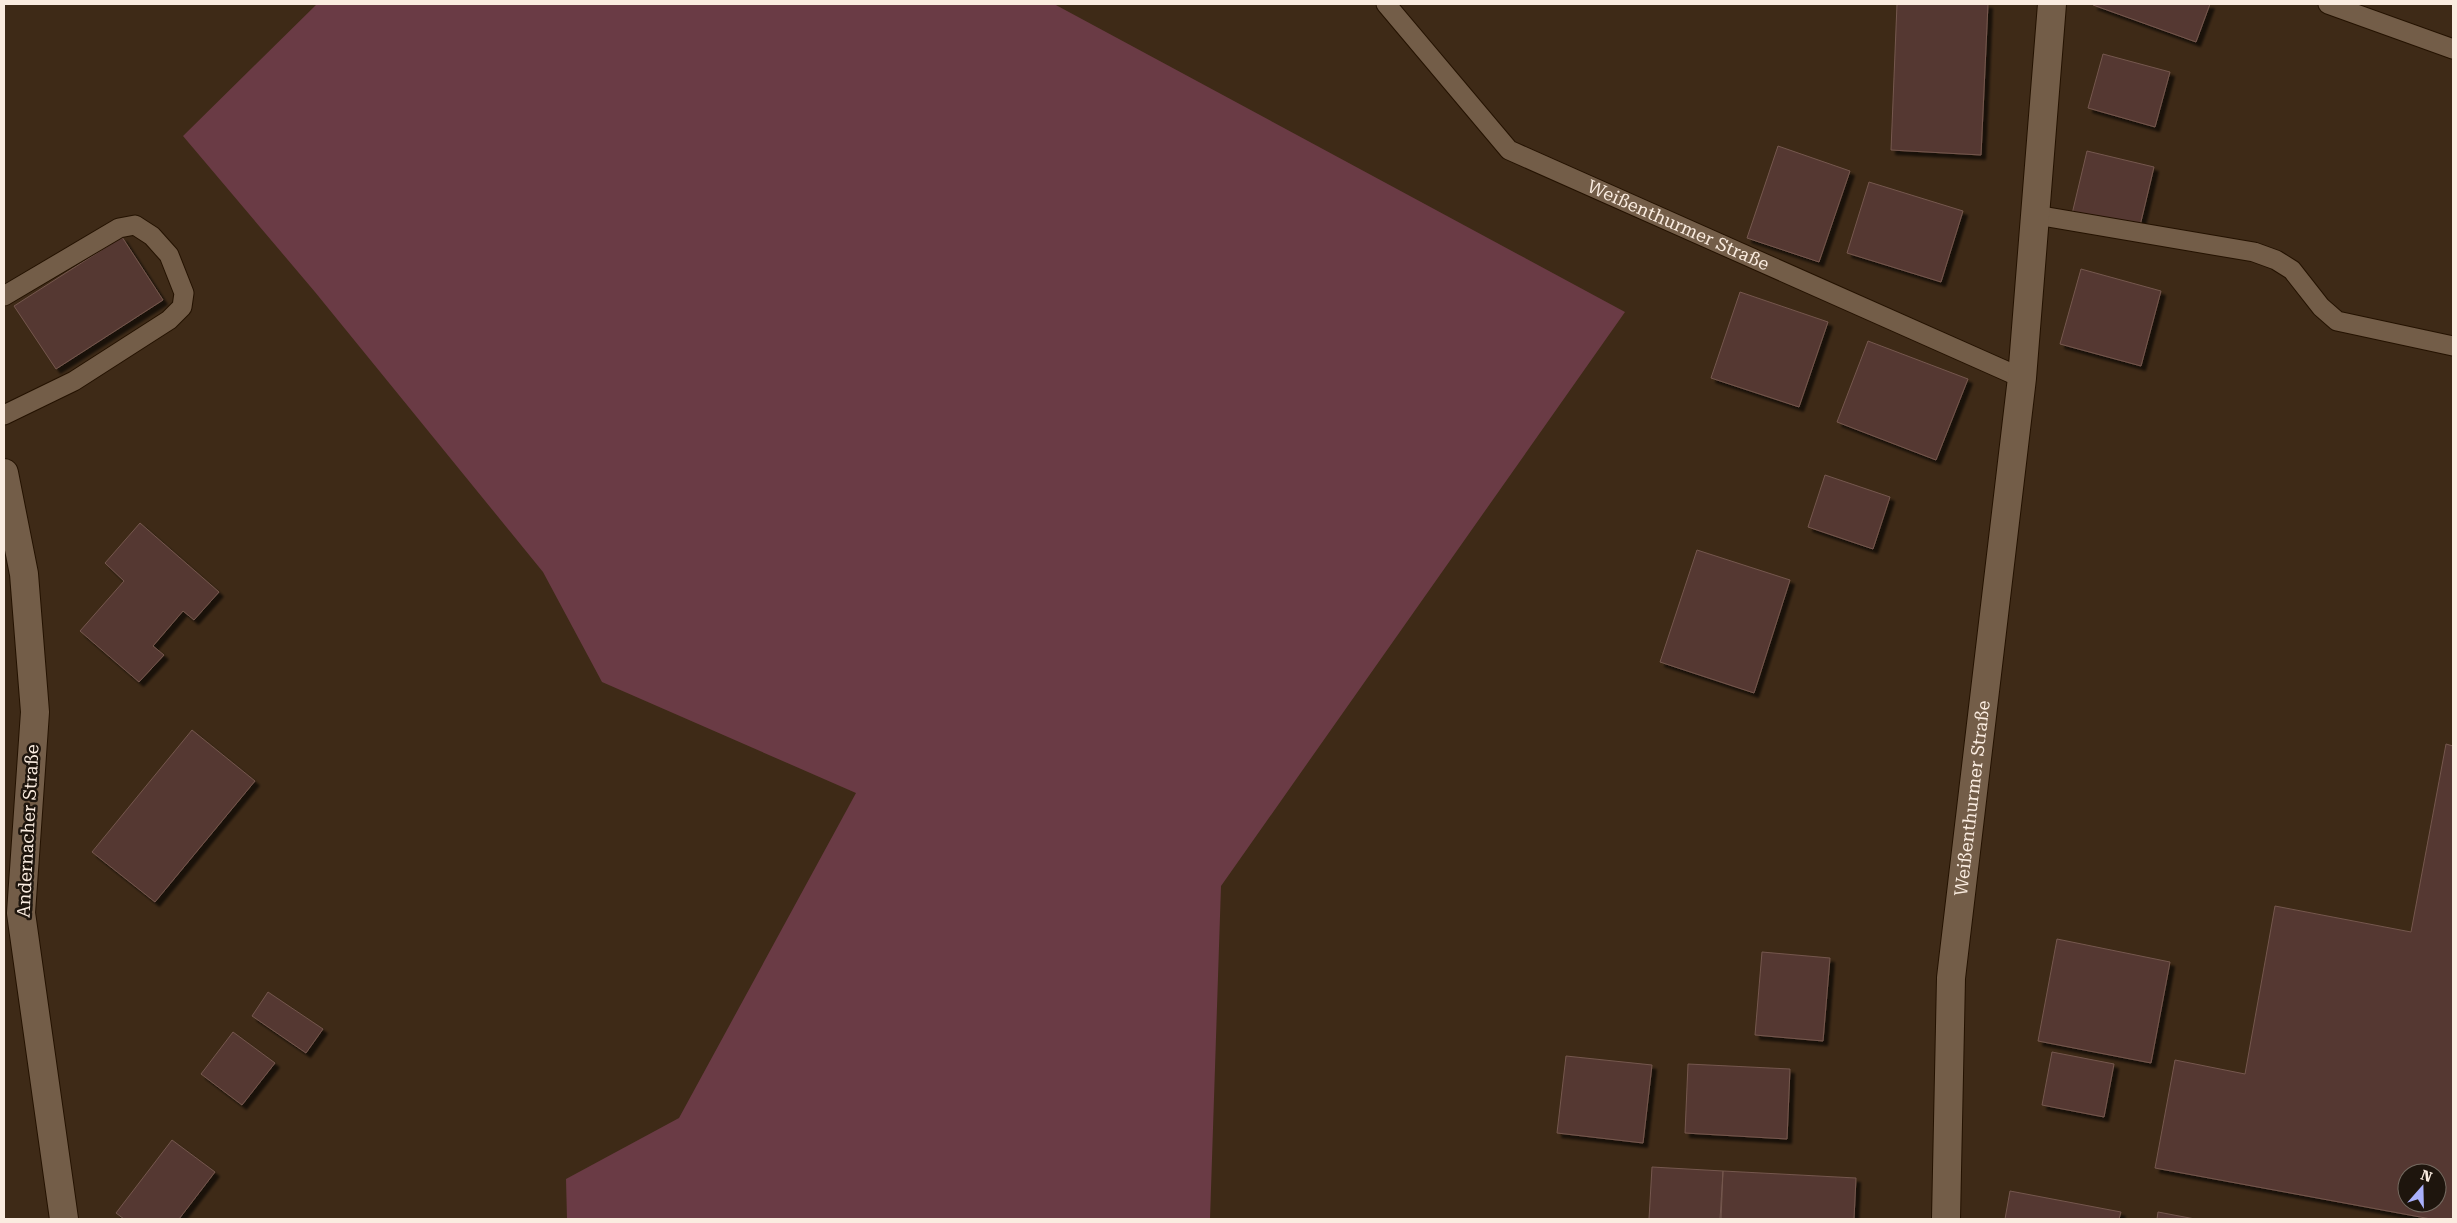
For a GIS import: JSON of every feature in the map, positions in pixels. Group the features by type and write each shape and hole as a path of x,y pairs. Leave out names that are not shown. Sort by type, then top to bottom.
{"street":[{"name":"Weißenthurmer Straße","path":"1946,1219 1951,978 2022,378 2052,4"},
{"name":"Andernacher Straße","path":"4,473 24,574 35,712 21,913 64,1219"}],"lane":[{"name":"Weißenthurmer Straße","path":"1386,4 1509,150 2022,378"},
{"path":"2328,4 2453,49"},
{"path":"2036,215 2254,252 2276,260 2292,270 2321,307 2336,322 2453,346"},
{"path":"4,296 119,228 135,225 152,236 168,255 184,293 182,307 169,320 74,381 4,415"}],"shaded area":[{"path":"317,4 1054,4 1625,312 1221,886 1210,1219 567,1219 566,1179 679,1118 856,793 602,682 543,572 315,292 183,136"}],"building":[{"path":"1897,4 1988,4 1981,155 1891,150"},
{"path":"2093,4 2210,4 2196,42"},
{"path":"2103,54 2170,72 2155,127 2088,108"},
{"path":"1778,146 1850,171 1819,262 1747,238"},
{"path":"2087,151 2154,167 2139,230 2072,214"},
{"path":"1869,182 1963,211 1941,282 1847,253"},
{"path":"122,237 163,300 56,369 14,306"},
{"path":"2081,269 2161,291 2141,366 2060,344"},
{"path":"1740,292 1828,322 1799,407 1711,378"},
{"path":"1868,341 1968,379 1936,460 1837,422"},
{"path":"1825,475 1890,497 1873,549 1808,527"},
{"path":"140,523 219,592 194,620 183,611 153,646 164,655 139,682 80,631 124,581 105,563"},
{"path":"1697,550 1790,580 1754,693 1660,662"},
{"path":"192,730 255,781 155,902 92,852"},
{"path":"2446,744 2453,746 2453,1219 2431,1219 2399,1213 2447,1213 2447,1163 2397,1163 2397,1213 2155,1168 2175,1060 2245,1074 2275,906 2411,932"},
{"path":"2057,939 2170,962 2151,1063 2038,1041"},
{"path":"1762,952 1830,958 1823,1041 1755,1035"},
{"path":"268,992 323,1029 306,1053 252,1016"},
{"path":"233,1032 275,1063 242,1105 201,1074"},
{"path":"2052,1052 2114,1064 2104,1117 2042,1105"},
{"path":"1566,1056 1652,1065 1643,1143 1557,1133"},
{"path":"1688,1064 1790,1069 1787,1139 1685,1133"},
{"path":"172,1140 215,1172 179,1219 124,1219 116,1213"},
{"path":"1652,1167 1723,1171 1720,1219 1649,1219"},
{"path":"1723,1171 1856,1178 1854,1219 1721,1219"},
{"path":"2010,1191 2121,1212 2119,1219 2005,1219"},
{"path":"2158,1212 2195,1219 2157,1219"}]}
